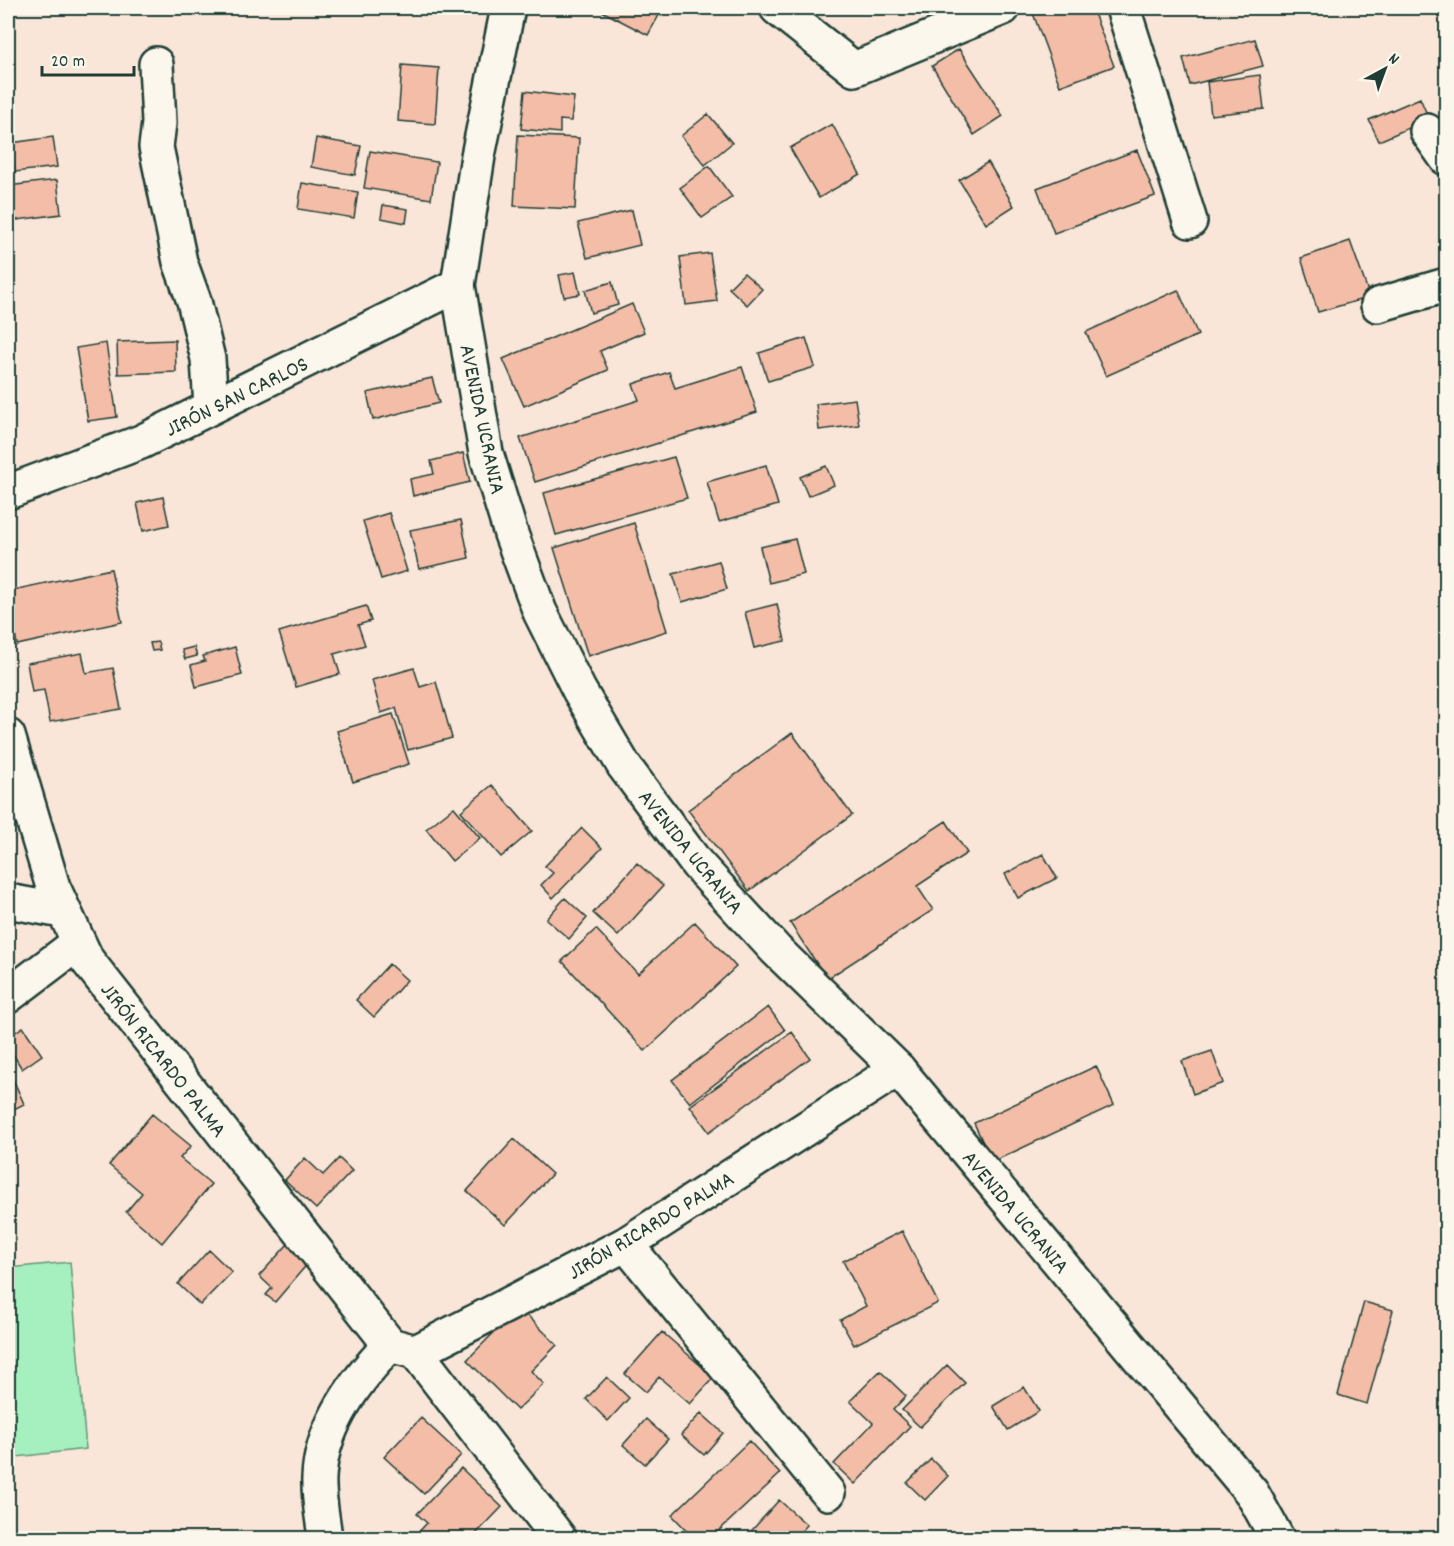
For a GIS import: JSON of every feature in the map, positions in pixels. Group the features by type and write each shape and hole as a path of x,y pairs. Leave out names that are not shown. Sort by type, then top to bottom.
{"street":[{"name":"AVENIDA UCRANIA","path":"508,8 478,156 458,285 489,464 511,534 540,612 579,690 624,766 697,864 776,950 898,1069 1252,1493 1277,1539"},
{"path":"777,8 854,69 1003,8"},
{"path":"1124,8 1190,221"},
{"path":"156,64 159,123 156,147 180,262 194,301 208,359 211,407"},
{"path":"1427,131 1446,158"},
{"name":"JIRÓN SAN CARLOS","path":"8,492 141,442 458,285"},
{"path":"1378,305 1446,285"},
{"name":"JIRÓN RICARDO PALMA","path":"8,736 62,911 87,960 403,1349"},
{"path":"8,901 62,911"},
{"path":"8,996 78,943"},
{"name":"JIRÓN RICARDO PALMA","path":"325,1539 318,1481 321,1458 347,1397 367,1369 403,1349 626,1244 898,1069"},
{"path":"626,1244 828,1494"},
{"path":"403,1349 560,1539"}],"green space":[{"path":"70,1262 86,1449 8,1458 8,1268"}],"building":[{"path":"596,8 663,8 648,35"},
{"path":"1031,8 1092,8 1114,66 1060,86"},
{"path":"1255,39 1263,66 1190,85 1183,58"},
{"path":"959,49 1003,116 974,135 932,66"},
{"path":"402,65 439,68 435,124 398,121"},
{"path":"1260,75 1264,109 1211,115 1207,82"},
{"path":"525,91 574,97 571,121 560,120 560,133 521,129"},
{"path":"1420,98 1429,119 1379,141 1369,120"},
{"path":"708,114 732,143 705,165 681,136"},
{"path":"832,124 860,174 819,198 790,148"},
{"path":"518,135 579,138 575,209 514,206"},
{"path":"53,137 57,167 15,172 11,143"},
{"path":"316,138 361,146 355,175 311,167"},
{"path":"1137,150 1155,196 1054,233 1037,188"},
{"path":"370,151 437,162 431,199 364,188"},
{"path":"988,162 1014,206 986,224 959,180"},
{"path":"709,166 732,197 702,218 680,188"},
{"path":"57,180 61,214 10,221 8,186"},
{"path":"302,183 358,192 354,218 298,209"},
{"path":"383,205 408,209 406,223 381,218"},
{"path":"632,210 640,245 587,258 578,223"},
{"path":"1350,241 1370,297 1318,312 1301,258"},
{"path":"710,253 717,301 686,305 680,257"},
{"path":"575,272 580,294 564,297 559,275"},
{"path":"744,273 762,289 747,305 729,288"},
{"path":"612,282 618,305 591,313 585,290"},
{"path":"1178,290 1198,335 1106,376 1086,332"},
{"path":"632,304 644,332 600,351 608,370 524,406 503,359"},
{"path":"806,338 815,367 768,381 759,353"},
{"path":"175,340 176,372 118,374 117,342"},
{"path":"106,343 117,417 88,421 76,348"},
{"path":"742,367 757,412 535,482 520,438 639,400 633,384 669,372 675,388"},
{"path":"432,378 439,403 373,420 367,393"},
{"path":"855,399 859,425 819,430 816,404"},
{"path":"463,453 470,482 413,496 410,479 434,474 431,461"},
{"path":"674,457 687,498 556,535 544,493"},
{"path":"766,465 778,505 719,522 707,482"},
{"path":"826,466 834,485 808,496 800,477"},
{"path":"163,497 169,525 143,531 137,503"},
{"path":"389,513 407,571 381,579 363,521"},
{"path":"461,520 469,558 419,569 410,530"},
{"path":"634,523 667,631 588,656 554,548"},
{"path":"795,539 804,574 769,583 760,547"},
{"path":"719,561 727,589 682,602 673,574"},
{"path":"111,569 122,622 17,645 8,591"},
{"path":"777,604 785,641 754,648 745,612"},
{"path":"366,606 371,621 358,625 365,645 334,654 340,674 296,687 279,632"},
{"path":"158,642 160,650 152,651 150,643"},
{"path":"194,647 197,656 185,659 182,650"},
{"path":"235,647 242,675 196,687 191,665 205,661 203,656"},
{"path":"82,653 86,673 113,668 121,709 50,722 44,690 32,692 27,663"},
{"path":"414,668 420,687 436,682 452,738 408,750 396,708 381,713 372,680"},
{"path":"393,714 409,764 353,782 337,731"},
{"path":"792,733 852,815 749,891 688,810"},
{"path":"492,785 532,831 501,857 461,811"},
{"path":"454,807 480,838 452,861 426,829"},
{"path":"946,821 967,853 917,886 933,910 827,979 790,923"},
{"path":"582,828 602,848 553,898 541,885 553,873 545,866"},
{"path":"1043,854 1057,878 1018,898 1005,874"},
{"path":"637,863 663,886 618,936 593,913"},
{"path":"565,898 587,918 569,939 546,919"},
{"path":"695,922 736,967 645,1051 562,961 596,929 638,974"},
{"path":"389,964 407,980 374,1017 356,1000"},
{"path":"768,1007 785,1030 690,1103 672,1080"},
{"path":"23,1027 42,1055 22,1069 8,1046 8,1037"},
{"path":"792,1032 810,1058 709,1132 690,1106"},
{"path":"1212,1051 1223,1083 1193,1094 1182,1061"},
{"path":"1096,1066 1114,1105 992,1162 974,1123"},
{"path":"8,1068 24,1104 8,1112"},
{"path":"1446,1098 1446,1114 1439,1107"},
{"path":"152,1114 191,1146 180,1158 211,1184 162,1243 126,1212 142,1193 109,1165"},
{"path":"514,1139 552,1174 505,1225 467,1191"},
{"path":"305,1158 323,1175 339,1158 352,1171 316,1209 285,1180"},
{"path":"902,1231 938,1303 854,1345 840,1320 866,1306 843,1261"},
{"path":"288,1244 309,1262 275,1302 266,1295 272,1288 259,1276"},
{"path":"209,1250 232,1272 200,1305 178,1284"},
{"path":"1364,1302 1393,1310 1367,1404 1338,1395"},
{"path":"519,1307 557,1345 531,1371 544,1384 517,1410 467,1360"},
{"path":"662,1332 714,1377 690,1404 659,1377 646,1392 625,1374"},
{"path":"947,1365 965,1383 920,1427 902,1410"},
{"path":"880,1371 906,1396 893,1410 910,1426 855,1484 834,1464 873,1423 850,1401"},
{"path":"607,1377 629,1398 608,1421 586,1399"},
{"path":"1024,1387 1039,1411 1008,1430 993,1406"},
{"path":"701,1413 723,1433 704,1455 681,1435"},
{"path":"421,1418 461,1455 424,1494 384,1457"},
{"path":"646,1419 668,1439 645,1464 623,1445"},
{"path":"749,1441 780,1474 711,1538 694,1538 672,1515"},
{"path":"931,1459 948,1476 925,1500 907,1483"},
{"path":"461,1468 502,1507 472,1538 413,1538 427,1523 417,1514"},
{"path":"779,1500 807,1525 795,1538 745,1538"},
{"path":"298,1533 298,1538 210,1538"}]}
